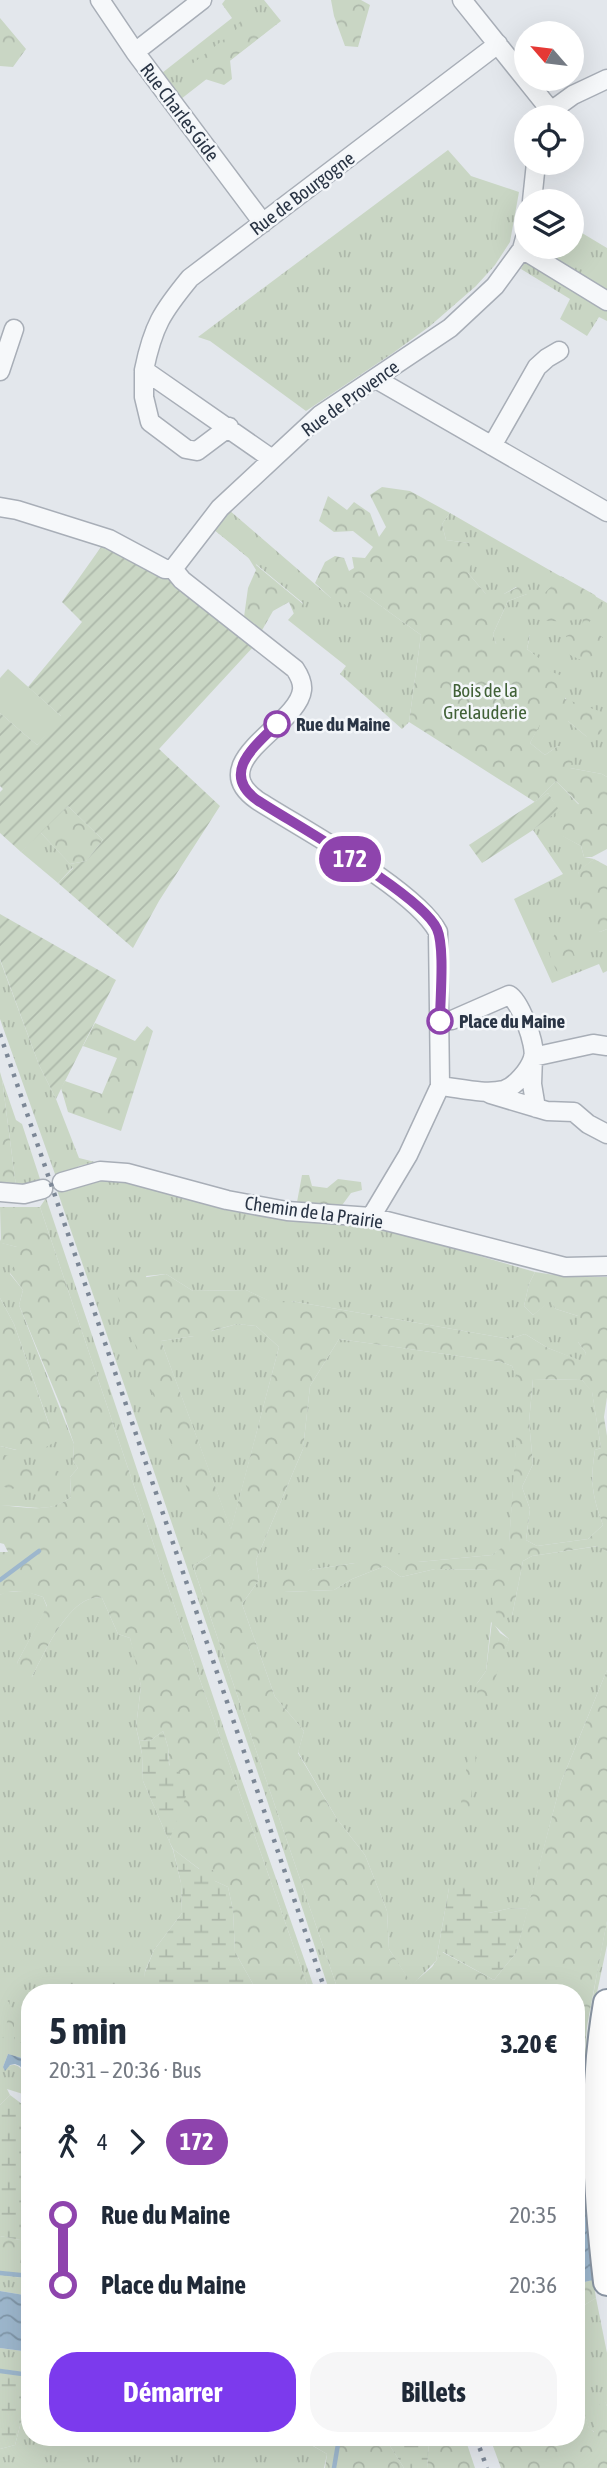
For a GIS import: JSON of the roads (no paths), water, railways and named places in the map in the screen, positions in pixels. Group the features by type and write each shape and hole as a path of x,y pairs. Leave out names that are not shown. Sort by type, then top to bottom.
{"highway":[{"path":"607,2003 598,2087 596,2154 607,2282"}],"street":[{"name":"Rue Charles Gide","path":"100,0 135,52 263,223"},
{"path":"135,52 202,0"},
{"path":"463,0 543,105"},
{"name":"Rue de Bourgogne","path":"229,427 197,451 186,449 149,422 144,397 144,370 150,339 165,308 190,278 498,44"},
{"path":"561,105 573,95 607,79"},
{"name":"Rue de Provence","path":"173,569 220,508 320,415 450,328 495,286 515,259"},
{"path":"538,259 607,301"},
{"path":"0,370 14,329"},
{"path":"492,446 537,367 559,351"},
{"path":"144,370 272,459"},
{"path":"376,379 607,512"},
{"path":"0,508 17,510 109,539 165,569 173,569 182,580 295,669 302,689 299,698 293,708 250,751 242,765 240,777 243,787 257,800 376,875 433,923 440,940 440,1086 408,1155 371,1217"},
{"path":"440,1021 452,1020 509,995 516,1001 533,1045 532,1084 536,1108"},
{"path":"480,1092 504,1090 515,1084 533,1057 593,1044 607,1046"},
{"path":"440,1086 480,1092 536,1108 574,1112 588,1125 607,1134"},
{"name":"Chemin de la Prairie","path":"62,1182 84,1174 114,1171 227,1200 287,1211 371,1217 565,1268 607,1266"},
{"path":"0,1192 24,1194 43,1189"}],"water":[{"path":"8,2054 21,2058 21,2068 15,2064 10,2065 5,2071 3,2067"},
{"path":"607,2203 607,2272 585,2282 585,2210"},
{"path":"0,2291 21,2294 21,2351 0,2348"}],"waterway":[{"path":"0,1580 39,1551"},
{"path":"0,2273 21,2275"},
{"path":"0,2371 21,2374"},
{"path":"334,2468 338,2446"}],"railway":[{"path":"0,1034 323,1984"},
{"path":"479,2446 487,2468"}],"place":[{"name":"Rue du Maine","path":"277,724"},
{"name":"Place du Maine","path":"440,1021"}],"park label":[{"name":"Bois de la Grelauderie","path":"485,701"}]}
